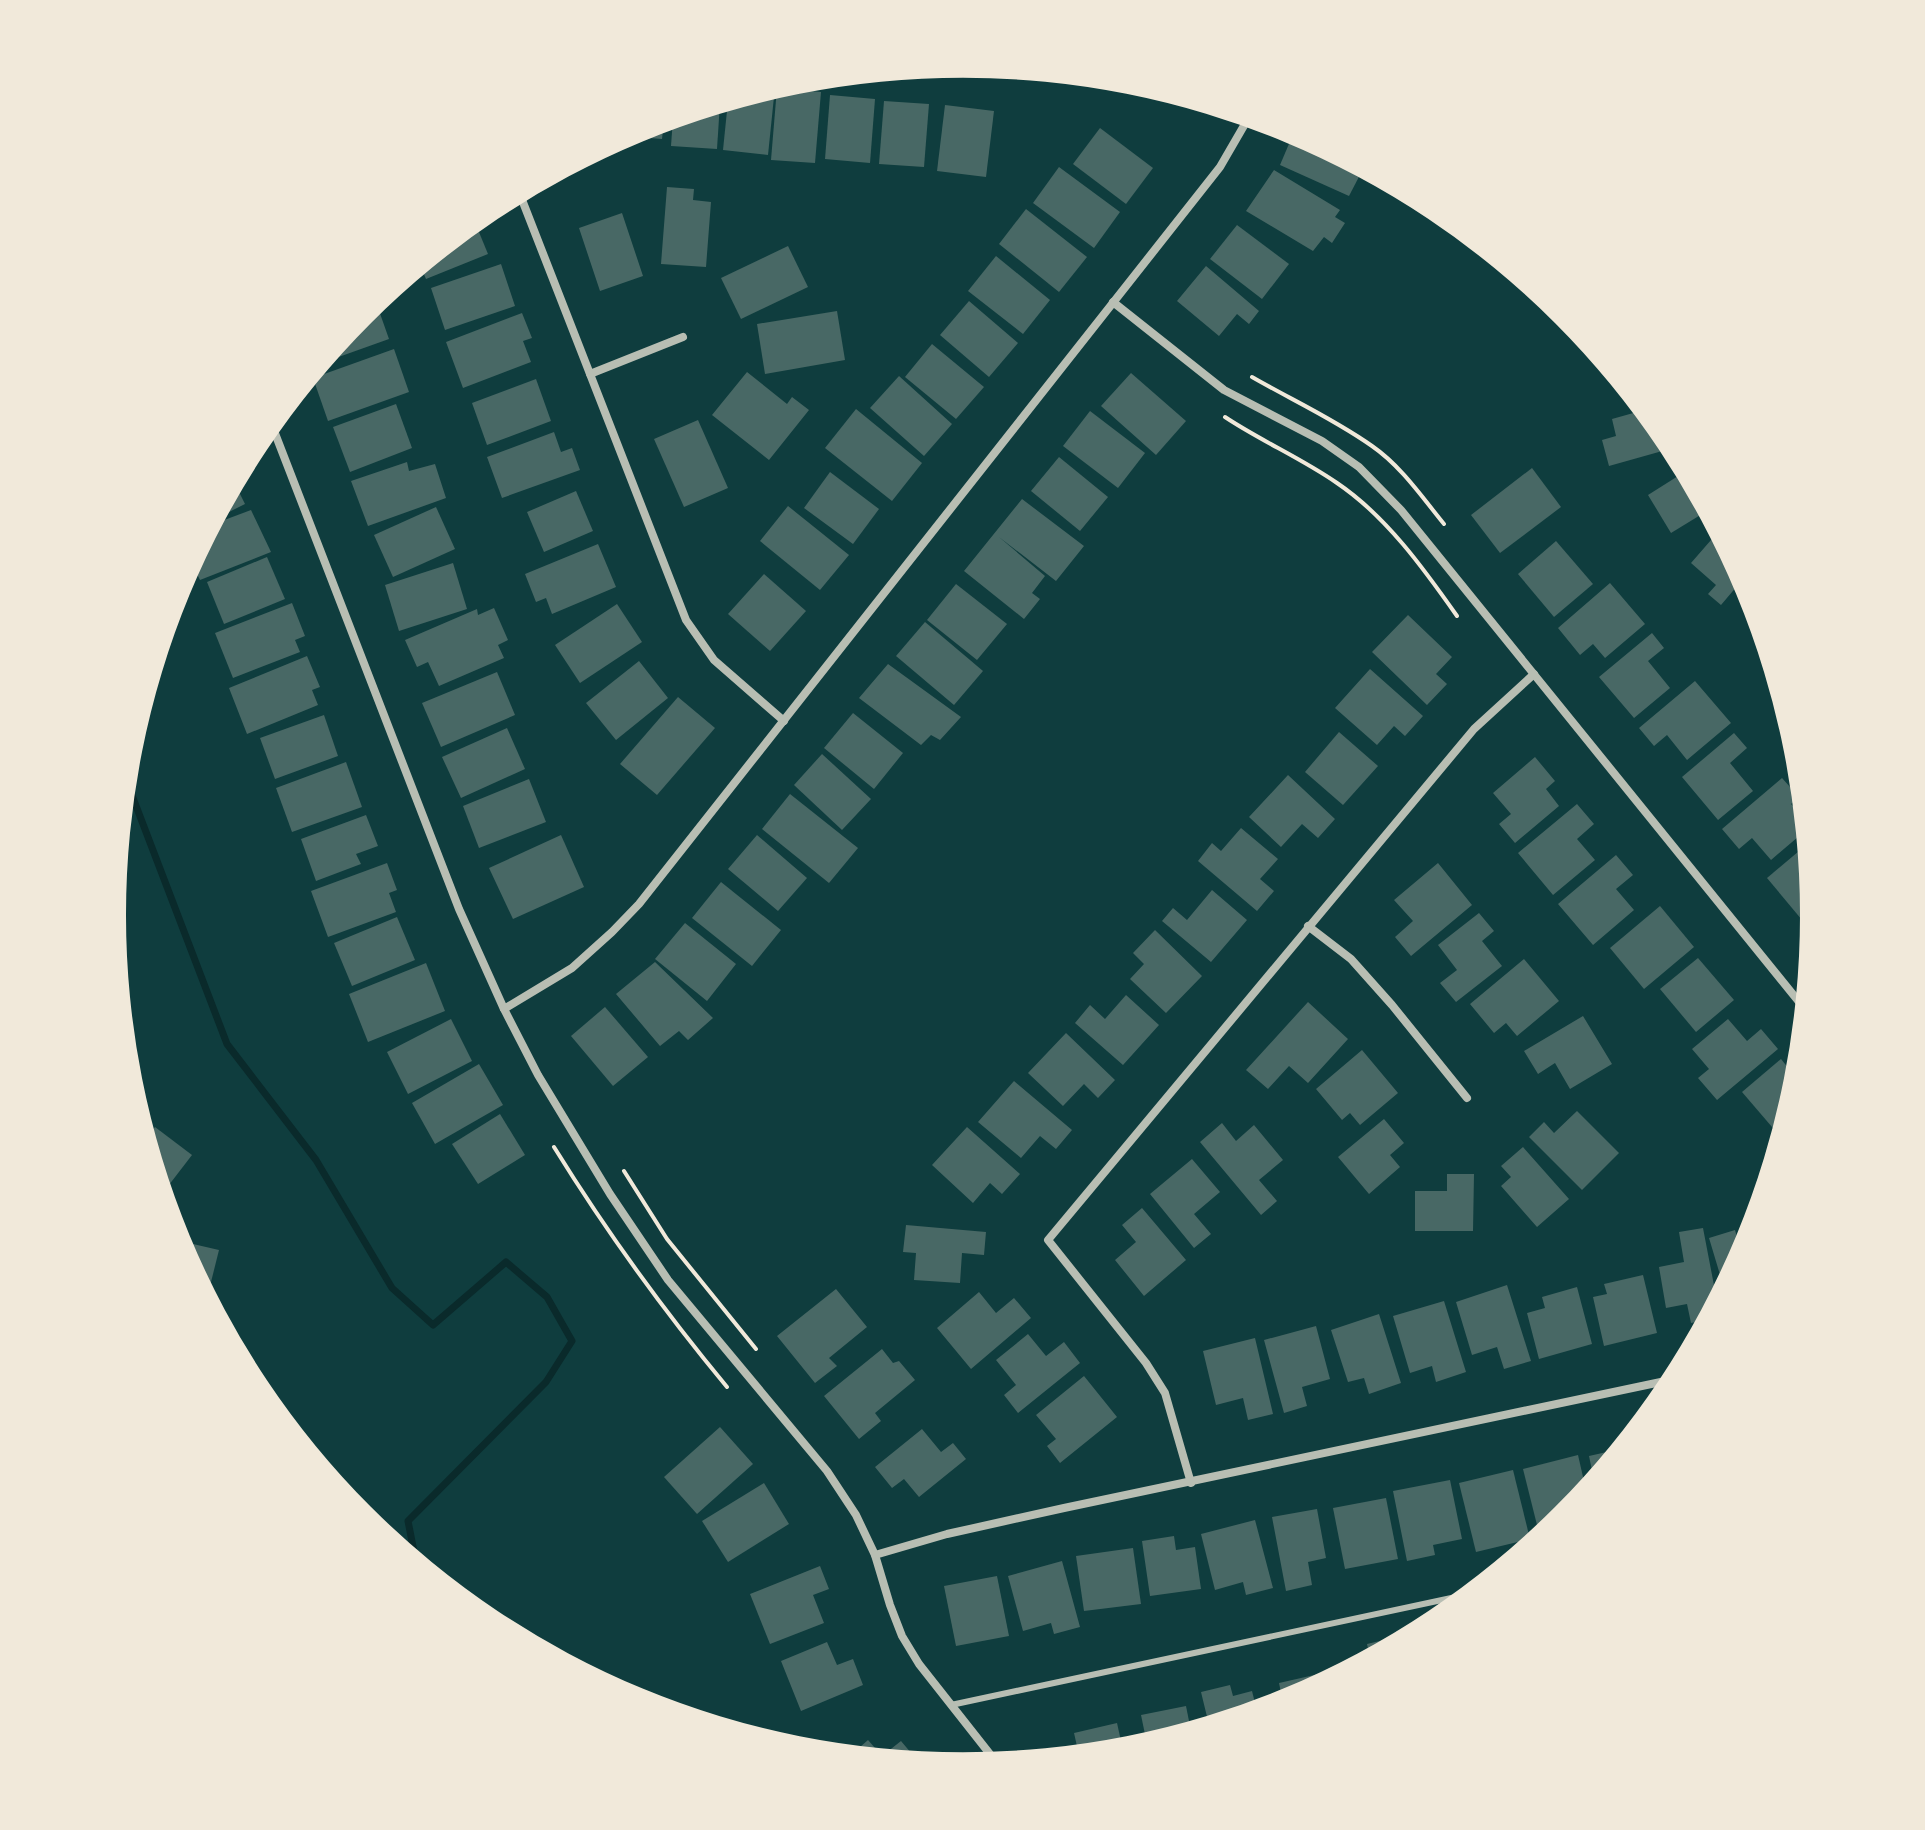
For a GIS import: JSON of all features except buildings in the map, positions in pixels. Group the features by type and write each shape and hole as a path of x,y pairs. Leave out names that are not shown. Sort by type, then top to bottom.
{"street":[{"path":"504,1009 572,968 639,904 1220,167 1243,127"},
{"path":"523,203 686,620 714,660 784,721"},
{"path":"1113,302 1224,390 1322,441 1359,467 1401,510 1795,997"},
{"path":"590,374 683,337"},
{"path":"276,437 453,895 504,1009 566,1123 660,1268 827,1471 856,1515 875,1555 902,1636 919,1664 988,1751"},
{"path":"1191,1483 1165,1393 1146,1363 1048,1240 1474,729 1534,674"},
{"path":"1308,926 1351,959 1467,1098"},
{"path":"875,1555 947,1534 1656,1383"}],"lane":[{"path":"951,1705 1444,1600"}],"path":[{"path":"1225,417 1339,484 1375,514 1430,577 1457,616"},
{"path":"554,1147 671,1320 727,1387"},
{"path":"624,1171 667,1239 756,1349"}],"waterway":[{"path":"134,800 227,1044 316,1160 392,1288 433,1325 506,1262 547,1297 572,1341 546,1382 408,1521 413,1545"}]}
